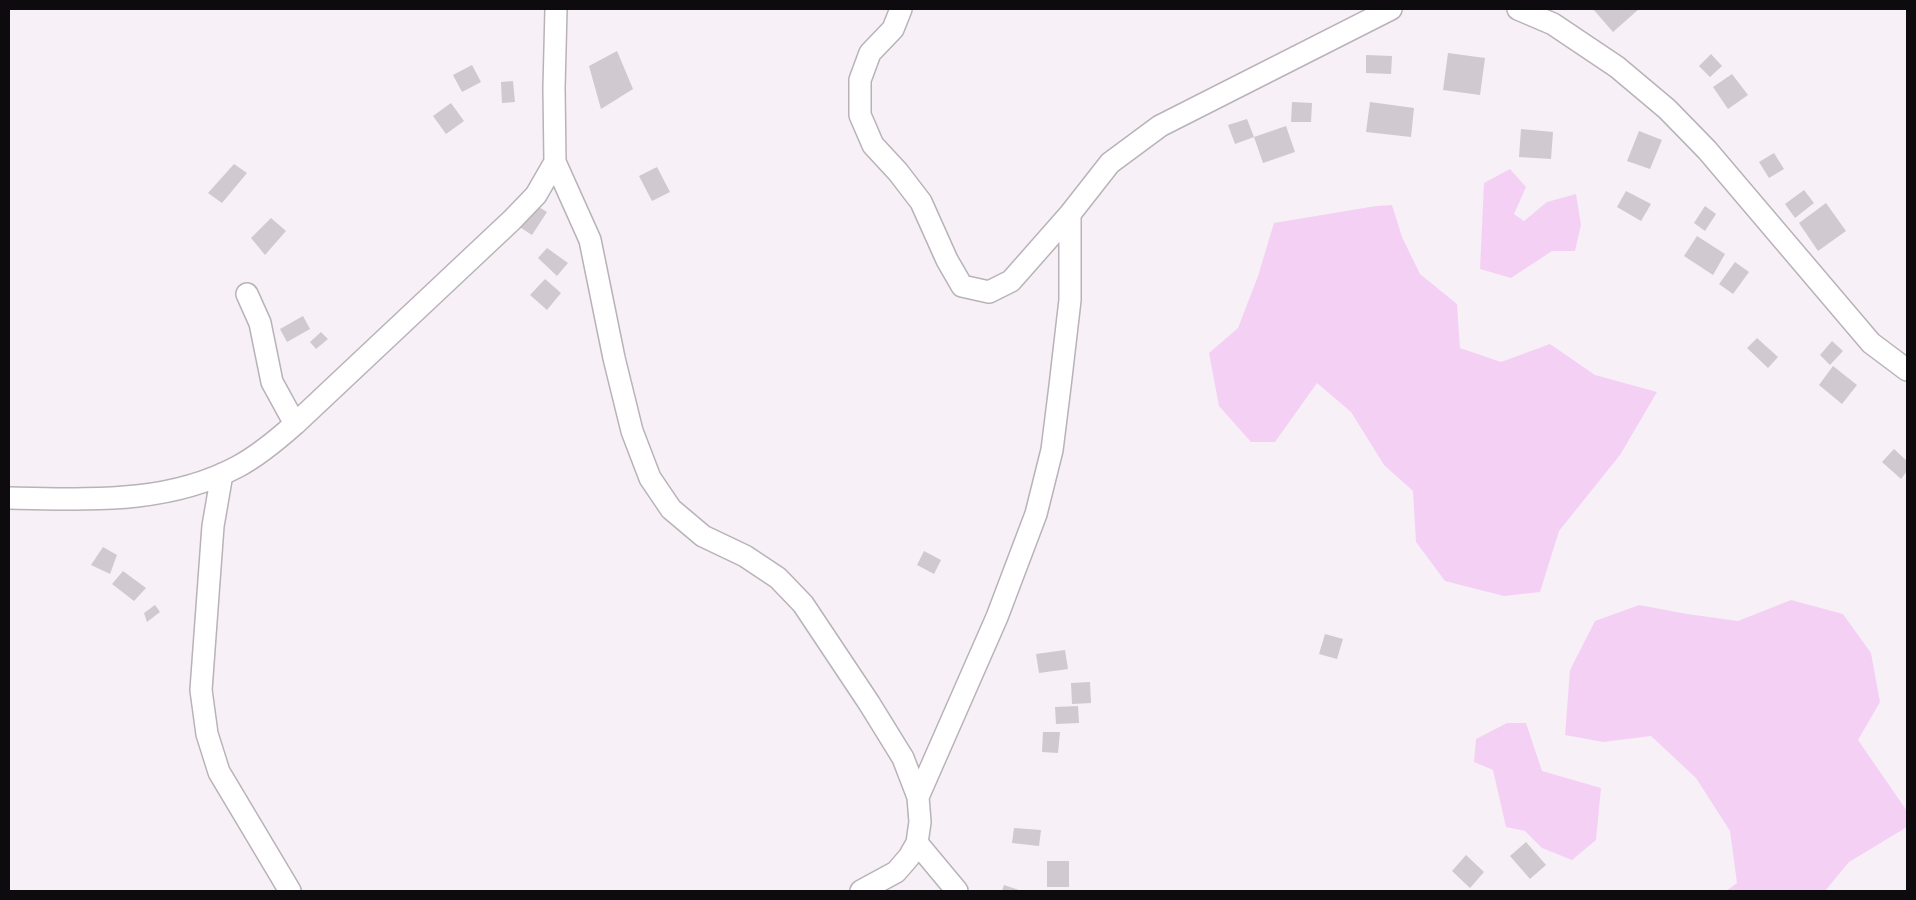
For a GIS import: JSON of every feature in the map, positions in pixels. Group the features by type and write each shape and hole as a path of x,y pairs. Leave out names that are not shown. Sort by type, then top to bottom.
{"street":[{"path":"556,9 555,162 590,240 614,358 632,431 650,478 671,509 703,536 746,556 778,578 803,604 869,702 903,758 918,798 920,822 917,843 909,857 896,872 861,891"},
{"path":"901,9 893,29 870,54 860,80 860,115 873,145 898,172 921,202 962,286 989,292 1012,281 1070,214 1110,163 1160,126 1391,9"},
{"path":"1518,9 1553,24 1617,67 1667,109 1707,150 1871,344 1907,370"},
{"path":"9,498 103,500 163,494 203,483 238,467 270,446 295,424 512,220 536,195 555,162"},
{"path":"918,798 997,617 1036,514 1052,450 1070,300 1070,214"},
{"path":"247,294 260,324 272,382 295,424"},
{"path":"222,474 213,526 201,690 207,734 218,772 290,891"},
{"path":"917,843 957,891"}],"shaded area":[{"path":"1510,169 1526,187 1514,214 1524,221 1547,202 1576,194 1581,225 1575,251 1552,251 1511,278 1480,269 1484,183"},
{"path":"1392,205 1402,237 1420,274 1457,304 1460,348 1501,362 1550,344 1595,375 1657,392 1620,455 1559,531 1540,592 1504,596 1445,581 1416,542 1413,491 1384,465 1351,412 1317,383 1275,442 1251,442 1219,406 1209,353 1238,328 1258,276 1274,223"},
{"path":"1791,600 1843,614 1871,653 1880,702 1858,740 1907,811 1907,827 1849,862 1825,891 1726,891 1737,883 1730,831 1696,778 1651,736 1603,742 1565,735 1570,670 1595,621 1639,605 1738,621"},
{"path":"1507,723 1526,723 1542,771 1601,788 1596,840 1572,860 1542,848 1525,831 1506,827 1493,770 1474,762 1476,739"}],"building":[{"path":"1593,9 1639,9 1613,32"},
{"path":"617,51 633,89 601,109 589,66"},
{"path":"1448,53 1485,58 1480,95 1443,90"},
{"path":"1711,54 1722,66 1710,77 1699,66"},
{"path":"1366,55 1392,56 1391,74 1366,73"},
{"path":"472,65 481,82 462,92 453,75"},
{"path":"1732,74 1748,95 1728,109 1713,87"},
{"path":"513,81 515,102 502,103 501,82"},
{"path":"1292,102 1312,103 1311,122 1291,122"},
{"path":"1370,102 1414,108 1411,137 1366,132"},
{"path":"451,103 464,121 446,134 433,116"},
{"path":"1247,119 1254,137 1235,144 1228,125"},
{"path":"1286,126 1295,152 1263,163 1254,137"},
{"path":"1521,129 1553,132 1551,159 1519,157"},
{"path":"1639,131 1662,140 1650,169 1627,161"},
{"path":"1774,153 1784,169 1769,178 1759,162"},
{"path":"234,164 247,173 222,203 208,193"},
{"path":"657,167 670,192 652,201 639,176"},
{"path":"1804,190 1814,203 1795,218 1785,204"},
{"path":"1626,191 1651,204 1641,221 1617,207"},
{"path":"529,201 547,212 532,235 515,224"},
{"path":"1826,203 1846,231 1818,251 1799,223"},
{"path":"1705,206 1716,214 1705,231 1694,223"},
{"path":"271,218 286,231 265,255 251,238"},
{"path":"1697,236 1725,254 1713,275 1684,256"},
{"path":"547,248 568,263 557,276 538,258"},
{"path":"1735,262 1749,272 1733,294 1719,284"},
{"path":"545,279 561,293 547,310 530,295"},
{"path":"303,316 310,329 287,342 280,329"},
{"path":"321,332 328,339 316,349 310,342"},
{"path":"1757,338 1778,357 1768,368 1747,348"},
{"path":"1832,341 1843,351 1830,365 1820,355"},
{"path":"1833,366 1857,385 1842,404 1819,385"},
{"path":"1894,449 1907,461 1907,471 1901,479 1882,462"},
{"path":"103,547 117,555 110,574 91,565"},
{"path":"924,551 941,560 934,574 917,565"},
{"path":"123,571 146,588 134,601 112,584"},
{"path":"155,605 160,612 147,622 144,613"},
{"path":"1325,634 1343,639 1337,659 1319,654"},
{"path":"1065,650 1068,669 1039,673 1036,654"},
{"path":"1090,682 1091,703 1072,704 1071,683"},
{"path":"1078,706 1079,723 1056,724 1055,707"},
{"path":"1043,732 1060,732 1058,753 1042,752"},
{"path":"1014,828 1041,830 1039,846 1012,843"},
{"path":"1526,842 1546,865 1530,879 1510,856"},
{"path":"1466,855 1484,872 1470,888 1452,871"},
{"path":"1047,861 1069,861 1069,887 1047,887"},
{"path":"1004,885 1022,891 1002,891"}]}
